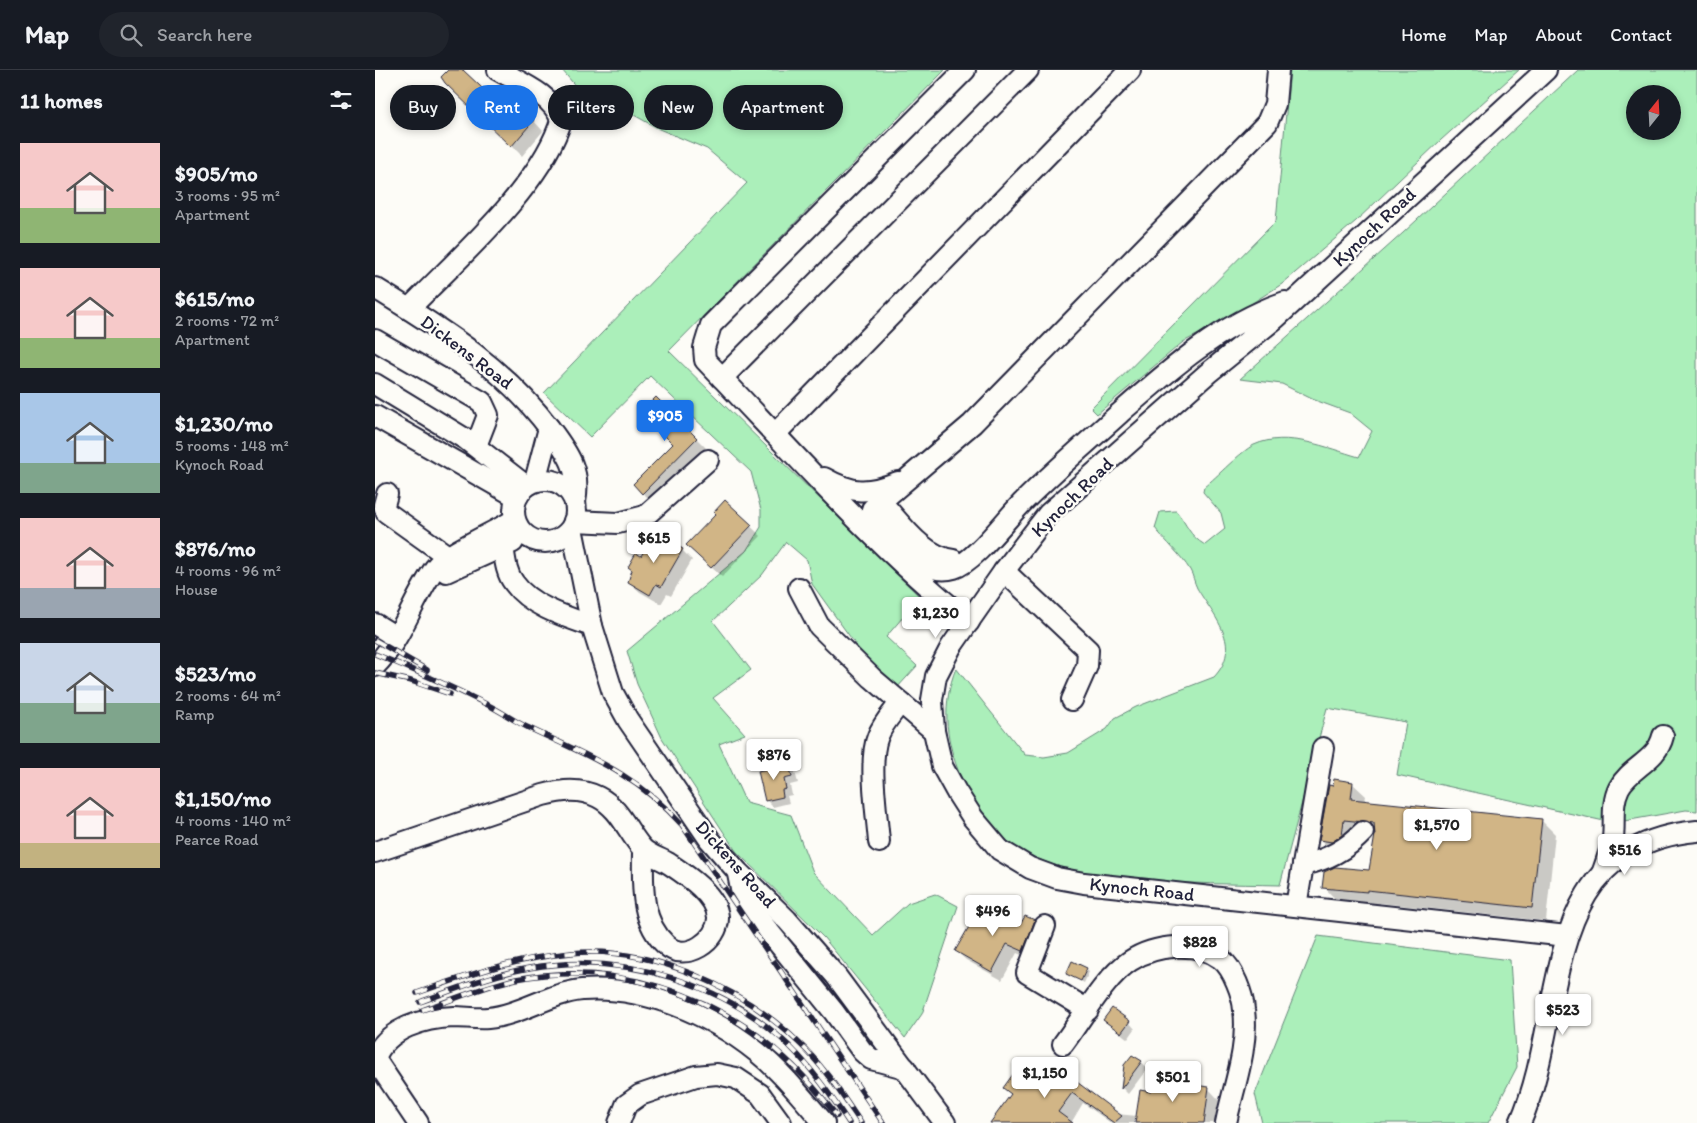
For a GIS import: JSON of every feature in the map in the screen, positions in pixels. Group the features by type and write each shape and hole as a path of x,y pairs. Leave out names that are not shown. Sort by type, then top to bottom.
{"street":[{"path":"409,310 495,220 527,182 557,132 561,120 554,106 539,94 497,70"},
{"path":"965,70 711,325 704,348 705,360 775,434 926,587 969,622"},
{"path":"722,378 1028,70"},
{"path":"775,434 1130,70"},
{"path":"1278,70 1275,104 1267,123 972,424 881,502 925,549 951,560 970,559 1014,510 1050,475 1196,348 1268,308 1299,297"},
{"name":"Kynoch Road","path":"1546,70 1299,297 1208,373 1048,514 1003,571 951,647 936,676 932,700 934,731 942,766 973,818 1000,850 1029,868 1057,878 1084,883 1567,936"},
{"name":"Dickens Road","path":"375,288 457,340 509,381 549,428 573,462 577,482 574,517 580,575 591,626 613,693 628,720 694,817 738,872 741,889 758,918 834,1012 862,1052 871,1059 905,1068 945,1123"},
{"path":"375,340 482,402 488,415 476,446"},
{"path":"375,384 476,446 526,488"},
{"path":"375,416 526,488 555,482 563,486 574,517 563,537 551,542 542,543 520,528 514,504 526,488 549,428"},
{"path":"574,517 618,523 645,516 708,460"},
{"path":"809,469 836,484 855,491 885,488 909,478"},
{"path":"387,494 384,505 386,512 449,557"},
{"path":"430,578 503,546 520,528"},
{"path":"375,666 391,649 436,567 449,557 520,528"},
{"name":"Dickens Road","path":"551,542 580,575"},
{"path":"503,546 509,574 521,592 550,609 591,626"},
{"path":"1003,571 1088,650 1087,666 1072,700"},
{"path":"799,588 819,626 900,703 934,731"},
{"path":"375,624 396,637"},
{"path":"879,842 875,790 877,738 882,727 900,703"},
{"path":"1603,871 1613,837 1613,807 1617,790 1661,745 1663,736"},
{"path":"1296,906 1323,748"},
{"path":"375,852 559,790 587,792 607,803 626,823 643,849 669,864 713,901 718,918 715,932 705,944 695,950 681,951 667,947 654,929 644,904 643,849"},
{"path":"1303,865 1319,861 1341,851 1363,832"},
{"path":"1520,1123 1543,1048 1567,936 1581,901 1603,871 1633,848 1673,834 1697,832"},
{"path":"1045,926 1027,973 1088,1010"},
{"path":"1063,1044 1118,972 1130,961 1147,953 1185,946 1209,952 1221,959 1231,973 1244,1009 1245,1028 1225,1123"},
{"path":"418,1123 375,1058 379,1049 392,1034 425,1021 445,1017 498,1016 581,990 610,990 677,1006 721,1026 757,1052 824,1123"},
{"path":"619,1123 626,1105 640,1095 696,1076 717,1074 736,1078 760,1094 781,1123"}],"green space":[{"path":"562,70 945,70 669,351 920,597 886,637 917,666 896,689 866,659 812,584 807,560 786,542 762,575 713,621 751,670 713,698 745,734 719,744 746,803 791,815 813,872 873,935 908,903 935,894 958,906 922,1014 905,1038 824,938 736,851 662,738 637,684 627,651 746,551 761,527 761,510 751,472 650,376 590,437 544,393 747,183 707,149 661,130 713,130 713,85 644,85 644,121 634,115 634,85 575,85"},
{"path":"1290,70 1519,70 1441,140 1356,221 1282,284 1224,321 1183,342 1097,414 1091,408 1276,221"},
{"path":"1578,70 1697,70 1697,811 1686,810 1613,823 1397,775 1406,722 1327,708 1280,885 1161,881 1084,873 1057,866 1031,856 1009,842 989,823 972,800 958,770 950,744 947,707 956,668 1025,755 1044,757 1068,753 1107,729 1115,718 1136,707 1214,677 1223,665 1226,654 1226,642 1223,631 1197,588 1186,564 1155,528 1160,512 1176,511 1192,534 1205,545 1225,529 1221,513 1203,492 1204,487 1249,448 1267,441 1293,440 1320,445 1359,457 1372,431 1350,413 1312,399 1282,384 1240,379 1403,233"},
{"path":"1318,936 1510,960 1517,1067 1488,1123 1262,1123 1255,1094"}],"building":[{"path":"448,70 463,70 479,85 466,85 466,103 456,94 456,85 447,85 441,77"},
{"path":"493,130 525,130 511,147"},
{"path":"656,397 697,438 642,494 633,484 673,444 641,412"},
{"path":"725,500 752,525 711,568 686,545 716,514 714,512"},
{"path":"654,533 683,549 661,587 656,584 650,595 628,582 632,570 628,567 636,553 641,556"},
{"path":"789,764 792,777 784,779 786,789 782,790 783,797 765,801 758,771"},
{"path":"1334,779 1353,782 1351,799 1542,819 1532,908 1367,890 1367,892 1322,888 1324,872 1335,867 1369,870 1375,835 1374,823 1344,820 1342,835 1332,842 1319,840 1329,785 1333,786"},
{"path":"982,904 1020,925 1025,916 1035,920 1023,951 1007,944 992,972 955,951"},
{"path":"1072,961 1087,968 1081,981 1066,974"},
{"path":"1112,1008 1130,1021 1121,1033 1103,1020"},
{"path":"1132,1055 1142,1061 1121,1089 1124,1065"},
{"path":"1019,1066 1044,1084 1057,1067 1122,1116 1114,1123 1072,1093 1058,1112 1073,1123 990,1123 1011,1094 1003,1088"},
{"path":"1161,1073 1180,1075 1179,1083 1209,1087 1204,1123 1135,1123 1140,1090 1151,1092 1152,1088 1158,1089"}],"railway":[{"path":"375,640 427,670"},
{"path":"375,654 459,691 611,768 629,779 665,807 682,825 883,1123"},
{"path":"375,673 411,681 450,694"},
{"path":"417,993 512,963 551,955 601,952 663,963 723,988 776,1022 816,1060 861,1123"},
{"path":"420,1002 501,974 529,968 565,964 602,964 639,969 675,979 710,992 742,1009 772,1031 806,1064 849,1123"},
{"path":"422,1010 504,982 553,975 589,974 661,987 695,999 727,1016 758,1036 800,1072 837,1116"}]}
